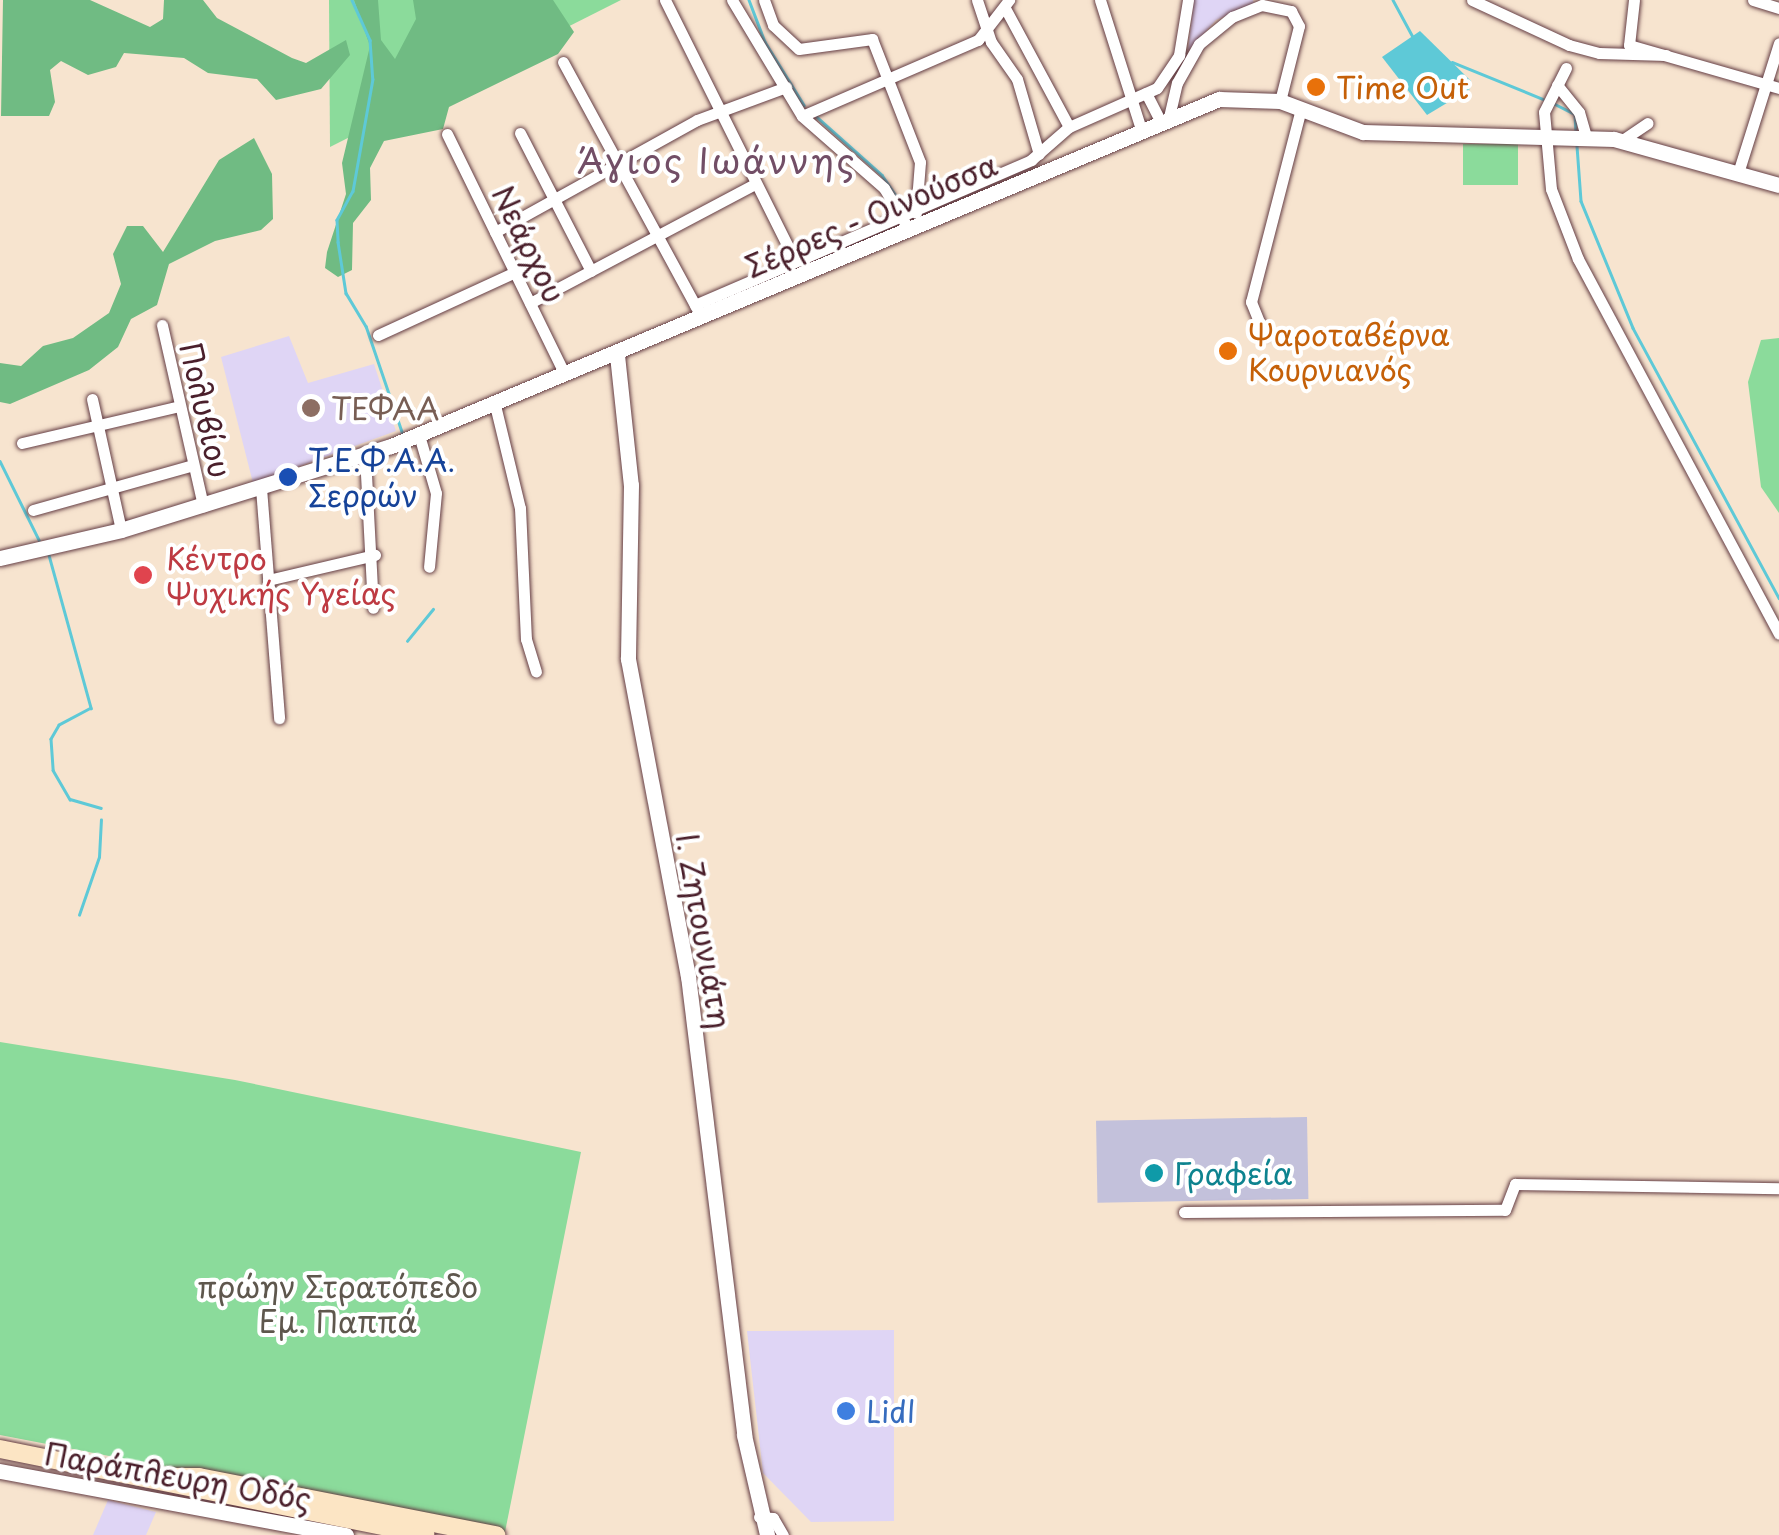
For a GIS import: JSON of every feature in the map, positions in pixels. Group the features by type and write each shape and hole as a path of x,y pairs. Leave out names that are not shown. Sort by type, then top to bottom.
{"main road":[{"path":"0,1449 153,1477 195,1492 425,1535"},
{"path":"153,1477 199,1477 496,1535"},
{"path":"225,1510 300,1511"}],"street":[{"path":"665,0 716,110 795,262"},
{"path":"732,0 802,116 874,178 905,223"},
{"path":"764,0 772,25 789,44 809,51 866,37 874,42 890,74 921,167 917,209"},
{"path":"977,0 987,31 1017,80 1039,154"},
{"path":"1100,0 1128,99 1141,129"},
{"path":"563,62 698,311 795,262 905,223 917,209 1039,154 1068,127 1146,93 1174,66 1188,0"},
{"path":"1472,0 1598,53 1666,55"},
{"path":"1634,0 1629,45 1779,88"},
{"path":"1754,0 1779,8"},
{"path":"1164,119 1199,44 1225,21 1262,2 1282,3 1296,17 1300,36 1280,101"},
{"path":"802,116 890,74 972,44 1007,4 1068,127"},
{"path":"1738,173 1779,42"},
{"path":"1566,68 1552,96 1551,189 1578,260 1779,634"},
{"path":"495,232 716,110 786,87"},
{"path":"1146,93 1164,119"},
{"name":"Σέρρες - Οινούσσα","path":"0,558 120,530 418,436 616,355 698,311 905,223 1164,119 1240,95 1280,101 1363,132 1614,140 1779,185"},
{"path":"1552,96 1580,112 1586,138"},
{"path":"1264,334 1251,302 1300,108"},
{"path":"1614,140 1648,123"},
{"path":"520,133 591,271"},
{"name":"Νεάρχου","path":"447,134 565,375"},
{"path":"530,303 753,184"},
{"path":"378,334 514,272"},
{"path":"521,323 536,316"},
{"name":"Πολυβίου","path":"162,325 202,506"},
{"name":"Ι. Ζητουνιάτη","path":"616,355 631,485 628,659 688,976 759,1516"},
{"path":"92,399 120,530"},
{"path":"494,405 520,508 526,639 536,671"},
{"path":"22,443 180,406"},
{"path":"418,436 436,493 429,567"},
{"path":"366,455 375,554 374,608"},
{"path":"32,510 193,465"},
{"path":"261,488 279,718"},
{"path":"268,580 375,554"},
{"path":"1184,1212 1505,1210 1515,1184 1779,1188"},
{"name":"Παράπλευρη Οδός","path":"0,1471 346,1535"},
{"path":"755,1535 759,1516"},
{"path":"759,1516 767,1535"},
{"path":"759,1516 773,1518 784,1535"}],"shaded area":[{"path":"1194,0 1253,0 1254,4 1216,20 1188,51"},
{"name":"ΤΕΦΑΑ","path":"289,336 308,383 374,364 396,431 253,483 221,357"},
{"path":"1307,1117 1308,1199 1097,1203 1096,1121"},
{"path":"894,1330 894,1521 811,1522 763,1473 747,1331"},
{"path":"108,1500 156,1512 146,1535 93,1535"}],"green space":[{"path":"3,0 90,0 150,27 163,19 164,0 203,0 217,18 292,58 306,63 346,40 350,55 321,89 276,100 257,79 208,73 184,58 124,53 116,67 88,75 61,61 50,70 55,102 49,116 1,116"},
{"path":"329,0 621,0 330,147"},
{"path":"354,0 378,0 381,40 395,59 416,19 413,0 553,0 574,32 558,54 449,107 443,129 384,141 370,168 371,200 353,223 352,270 338,277 325,268 327,252 346,194 342,163 370,46"},
{"path":"254,138 272,174 273,219 261,230 215,241 169,264 157,305 131,319 118,347 89,370 10,404 0,402 0,363 21,366 43,346 73,338 109,313 121,284 113,254 127,226 143,226 163,252 219,160"},
{"path":"1463,144 1518,144 1518,185 1463,185"},
{"path":"1779,338 1779,513 1761,487 1748,382 1761,340"},
{"name":"πρώην Στρατόπεδο Εμ. Παππά","path":"0,1042 235,1080 581,1152 505,1532 0,1435"}],"water":[{"path":"1420,31 1471,81 1470,89 1427,115 1382,57"}],"waterway":[{"path":"352,0 370,40 373,79 353,191 337,220 338,242 346,293 366,326 402,432"},
{"path":"749,0 765,42 804,105"},
{"path":"1393,0 1413,37"},
{"path":"1452,62 1543,99"},
{"path":"1555,104 1575,114 1576,133"},
{"path":"817,117 882,175 905,209"},
{"path":"1577,146 1581,201 1633,328 1779,598"},
{"path":"0,461 39,540"},
{"path":"49,555 91,708 59,725 51,739 53,770 70,799 101,808"},
{"path":"407,641 433,609"},
{"path":"79,915 99,857 101,820"}],"place":[{"name":"Time Out","path":"1316,87"},
{"name":"Ψαροταβέρνα Κουρνιανός","path":"1228,351"},
{"name":"ΤΕΦΑΑ","path":"311,408"},
{"name":"Τ.Ε.Φ.Α.Α. Σερρών","path":"288,477"},
{"name":"Κέντρο Ψυχικής Υγείας","path":"143,575"},
{"name":"Γραφεία","path":"1154,1173"},
{"name":"Lidl","path":"846,1411"}],"district":[{"name":"Άγιος Ιωάννης","path":"717,160"}]}
